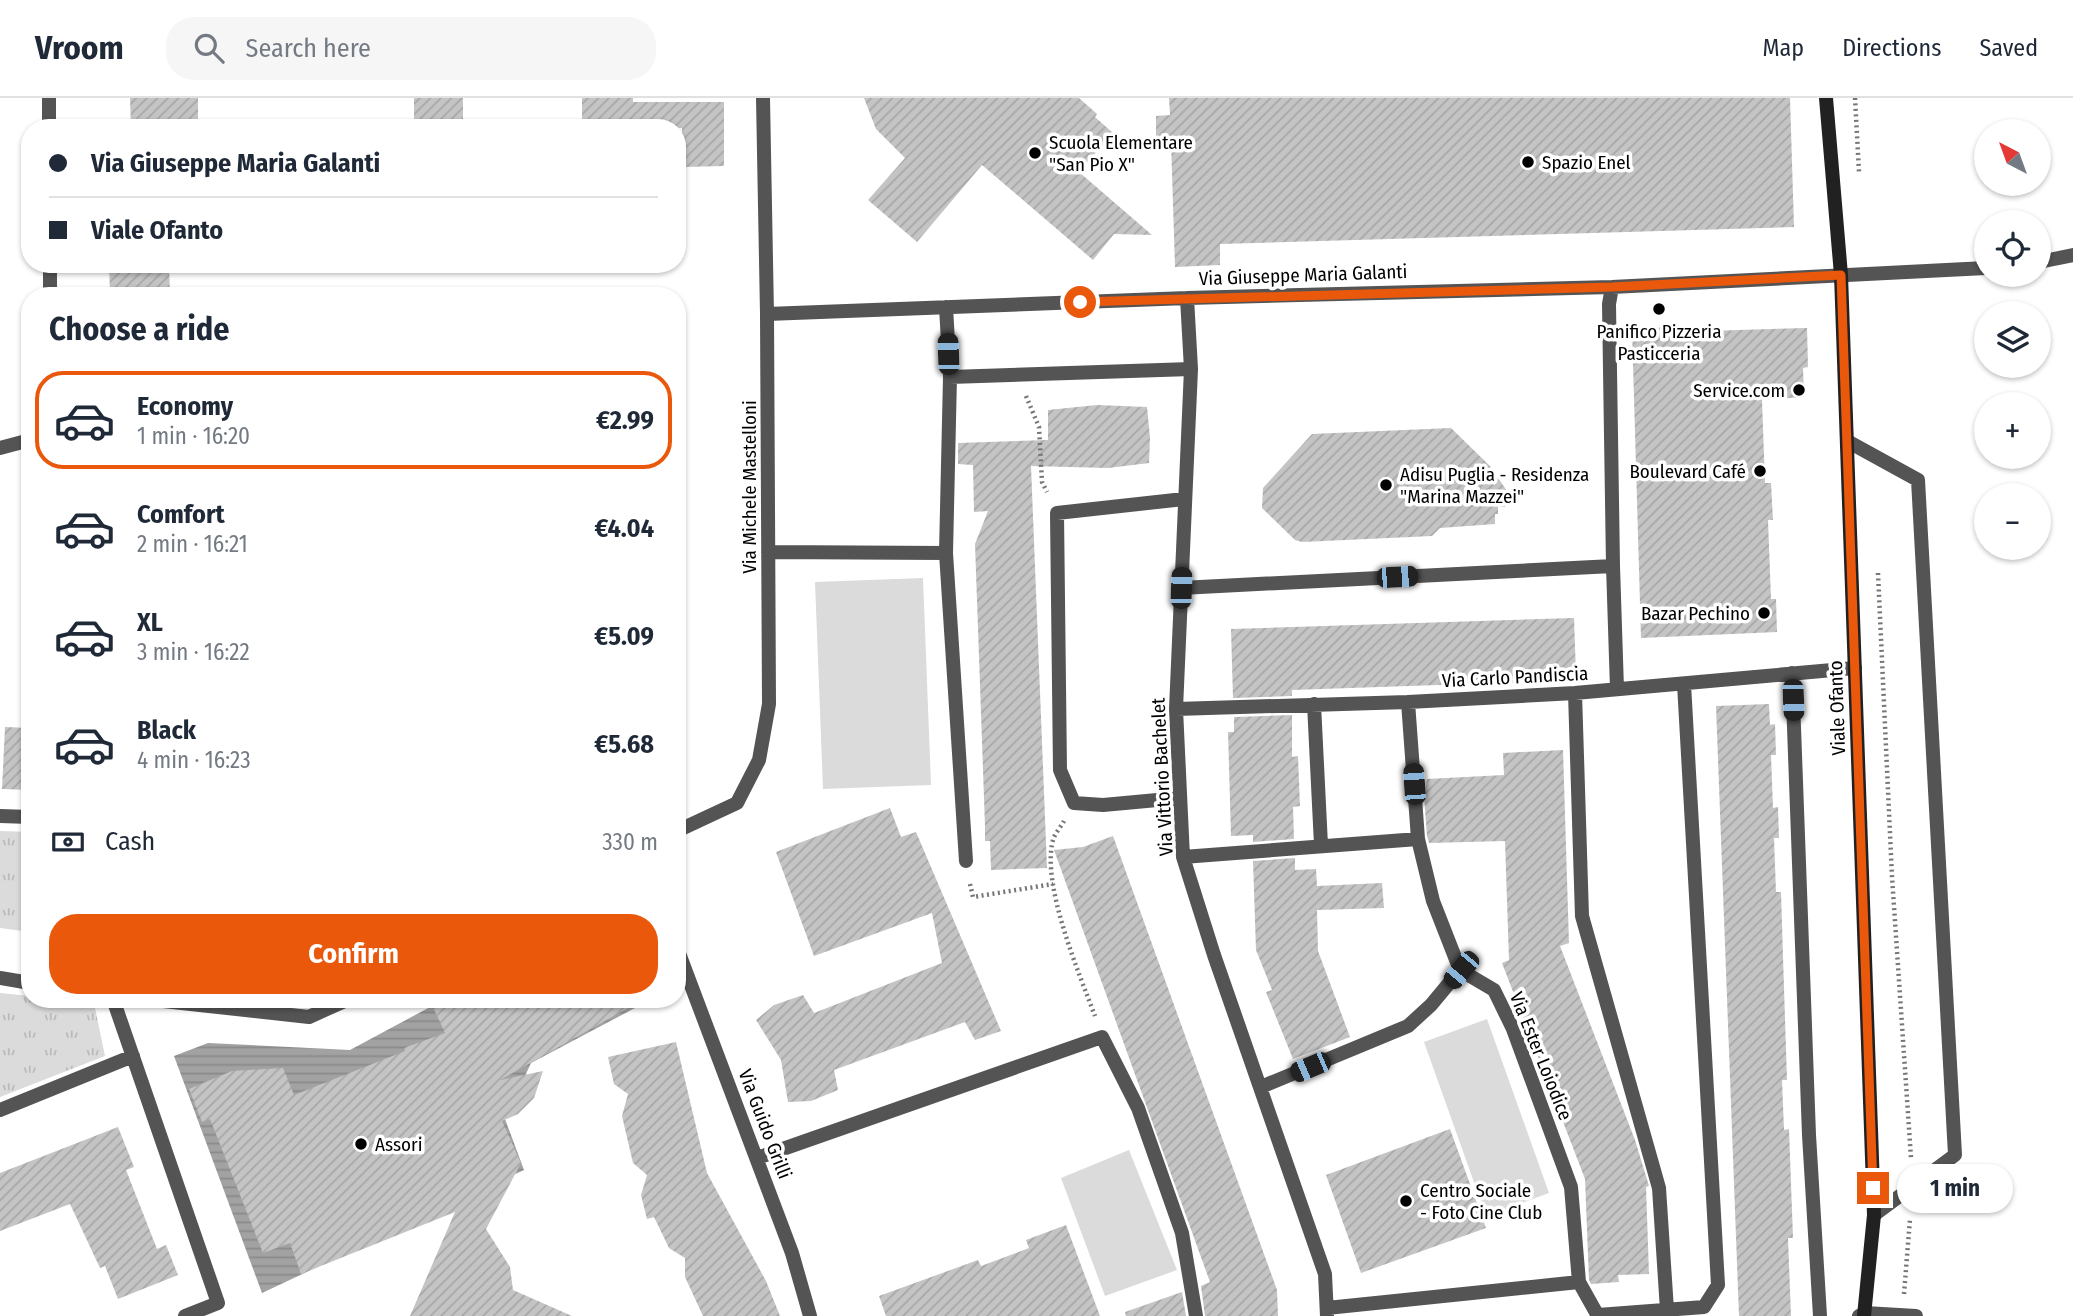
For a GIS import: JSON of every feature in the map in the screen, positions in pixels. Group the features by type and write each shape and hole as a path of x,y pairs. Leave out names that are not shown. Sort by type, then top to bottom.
{"main road":[{"name":"Viale Ofanto","path":"1826,98 1841,275 1874,1215 1863,1315"}],"street":[{"path":"49,98 49,119"},
{"name":"Via Michele Mastelloni","path":"686,827 737,803 759,760 769,704 763,98"},
{"path":"2051,259 2073,254"},
{"name":"Via Giuseppe Maria Galanti","path":"767,314 1187,298 1612,287 1974,269"},
{"path":"1612,287 1609,304 1612,566 1617,689"},
{"name":"Via Vittorio Bachelet","path":"1187,298 1191,369 1176,709 1178,798 1183,857 1325,1275 1327,1312"},
{"path":"946,307 950,377 946,553 966,861"},
{"path":"950,377 1191,369"},
{"path":"1847,441 1918,480 1955,1155 1874,1215"},
{"path":"0,449 21,443"},
{"path":"1178,798 1102,805 1074,803 1060,770 1057,513 1184,499"},
{"path":"768,552 946,553"},
{"path":"1181,588 1612,566"},
{"name":"Via Carlo Pandiscia","path":"1176,709 1408,702 1575,693 1855,668"},
{"path":"1792,673 1809,1135 1820,1316"},
{"path":"1598,1315 1703,1307 1718,1285 1684,684"},
{"path":"1575,693 1582,916 1659,1188 1667,1310"},
{"path":"1261,1087 1408,1026 1431,1005 1461,970 1433,901 1418,839 1408,702"},
{"path":"1314,704 1321,845"},
{"path":"0,816 21,817"},
{"path":"1183,857 1418,839"},
{"name":"Via Ester Loiodice","path":"1461,970 1494,989 1513,1030 1571,1187 1579,1282 1598,1315"},
{"name":"Via Guido Grilli","path":"686,972 792,1253 810,1316"},
{"path":"0,978 21,982"},
{"path":"116,1008 218,1303 185,1316"},
{"path":"227,1008 309,1017 329,1008"},
{"path":"757,1158 1102,1037 1138,1108 1182,1233 1196,1316"},
{"path":"0,1110 133,1056"},
{"path":"1327,1312 1579,1282"},
{"path":"1863,1315 1916,1316"}],"path":[{"path":"1018,375 1039,427 1042,482 1057,513"},
{"path":"1878,563 1892,877 1912,1187 1902,1315"},
{"path":"1074,803 1053,839 1052,884 1102,1037"},
{"path":"966,861 973,897 1052,884"}],"green space":[{"path":"923,578 931,785 823,789 815,582"},
{"path":"0,831 21,832 21,931 0,928"},
{"path":"0,993 21,995 21,1008 95,1008 105,1056 0,1097"},
{"path":"1487,1019 1549,1193 1486,1216 1424,1042"},
{"path":"1129,1150 1177,1270 1105,1296 1061,1178"}],"shaded area":[{"name":"Assori","path":"428,1008 635,1008 531,1063 505,1119 524,1170 262,1293 174,1056 208,1043 350,1050"}],"building":[{"path":"130,98 198,98 198,119 131,119"},
{"path":"414,98 463,98 463,119 414,119"},
{"path":"582,98 633,98 633,102 724,102 724,166 686,167 686,119 582,119"},
{"path":"864,98 1079,98 1113,133 1079,172 1152,235 1114,234 1093,260 982,165 917,242 868,200 905,158 876,129"},
{"name":"Spazio Enel","path":"1169,98 1790,98 1794,227 1220,244 1220,265 1175,267 1171,141 1156,142 1156,116 1170,115"},
{"path":"109,273 169,273 170,287 110,287"},
{"path":"1672,327 1673,332 1807,328 1808,367 1803,368 1804,397 1762,400 1765,483 1771,483 1773,520 1768,520 1771,599 1776,599 1777,632 1641,638 1632,329"},
{"path":"1097,405 1147,407 1149,463 1108,468 1031,466 1047,868 991,870 990,841 985,841 975,544 988,511 974,512 973,465 958,464 958,443 1048,440 1048,410"},
{"name":"Adisu Puglia - Residenza \"Marina Mazzei\"","path":"1451,428 1490,466 1507,491 1504,495 1505,507 1498,506 1495,524 1440,528 1432,536 1302,542 1295,540 1262,508 1263,488 1312,434"},
{"path":"1574,618 1576,675 1557,674 1557,681 1292,690 1292,696 1233,698 1231,629"},
{"path":"1769,704 1770,725 1775,724 1776,755 1771,755 1773,808 1778,807 1779,838 1774,838 1776,892 1781,892 1787,1080 1782,1080 1784,1130 1789,1129 1793,1238 1788,1238 1791,1316 1739,1316 1716,706"},
{"path":"1292,715 1292,757 1298,756 1300,806 1293,807 1294,839 1253,842 1253,835 1231,836 1228,732 1234,732 1234,717"},
{"path":"5,727 21,728 21,790 2,789"},
{"path":"1563,750 1569,943 1560,946 1635,1140 1649,1186 1646,1187 1649,1274 1618,1275 1619,1282 1591,1284 1589,1280 1585,1179 1502,963 1509,960 1505,841 1429,843 1427,836 1424,795 1427,779 1504,775 1503,753"},
{"path":"890,808 901,837 916,832 1001,1031 975,1040 965,1022 834,1070 838,1090 811,1101 788,1102 781,1060 756,1020 774,1005 803,995 814,1013 942,963 932,913 814,956 776,852"},
{"path":"1113,836 1277,1290 1278,1316 1205,1316 1201,1286 1210,1282 1054,850 1083,847"},
{"path":"1295,858 1295,870 1316,869 1317,886 1382,883 1384,908 1317,910 1318,951 1350,1037 1293,1059 1266,992 1272,990 1256,950 1253,861"},
{"name":"Assori","path":"433,1008 628,1008 500,1080 543,1071 534,1098 518,1114 502,1121 521,1163 486,1229 510,1267 513,1290 572,1316 410,1316 455,1212 301,1274 290,1243 263,1253 210,1119 202,1122 189,1089 232,1071 283,1068 294,1095 445,1033"},
{"path":"676,1042 707,1173 766,1281 780,1316 703,1316 685,1277 685,1258 669,1248 654,1217 647,1219 641,1195 647,1175 633,1163 622,1116 628,1094 614,1084 608,1057"},
{"path":"118,1127 134,1167 126,1170 157,1249 166,1245 178,1275 118,1299 105,1266 100,1268 70,1204 0,1231 0,1173"},
{"path":"1450,1129 1486,1228 1361,1273 1326,1175"},
{"path":"1066,1225 1100,1316 886,1316 879,1296 978,1260 981,1266 1029,1248 1026,1240"},
{"path":"1182,1292 1186,1316 1126,1316 1125,1312"}],"place":[{"name":"Scuola Elementare \"San Pio X\"","path":"1035,153"},
{"name":"Spazio Enel","path":"1528,162"},
{"name":"Panifico Pizzeria Pasticceria","path":"1659,309"},
{"name":"Service.com","path":"1799,390"},
{"name":"Boulevard Café","path":"1760,471"},
{"name":"Adisu Puglia - Residenza \"Marina Mazzei\"","path":"1386,485"},
{"name":"Bazar Pechino","path":"1764,613"},
{"name":"Assori","path":"361,1144"},
{"name":"Centro Sociale - Foto Cine Club","path":"1406,1201"}],"route":[{"path":"1080,302 1612,287 1841,275 1873,1188"}]}
